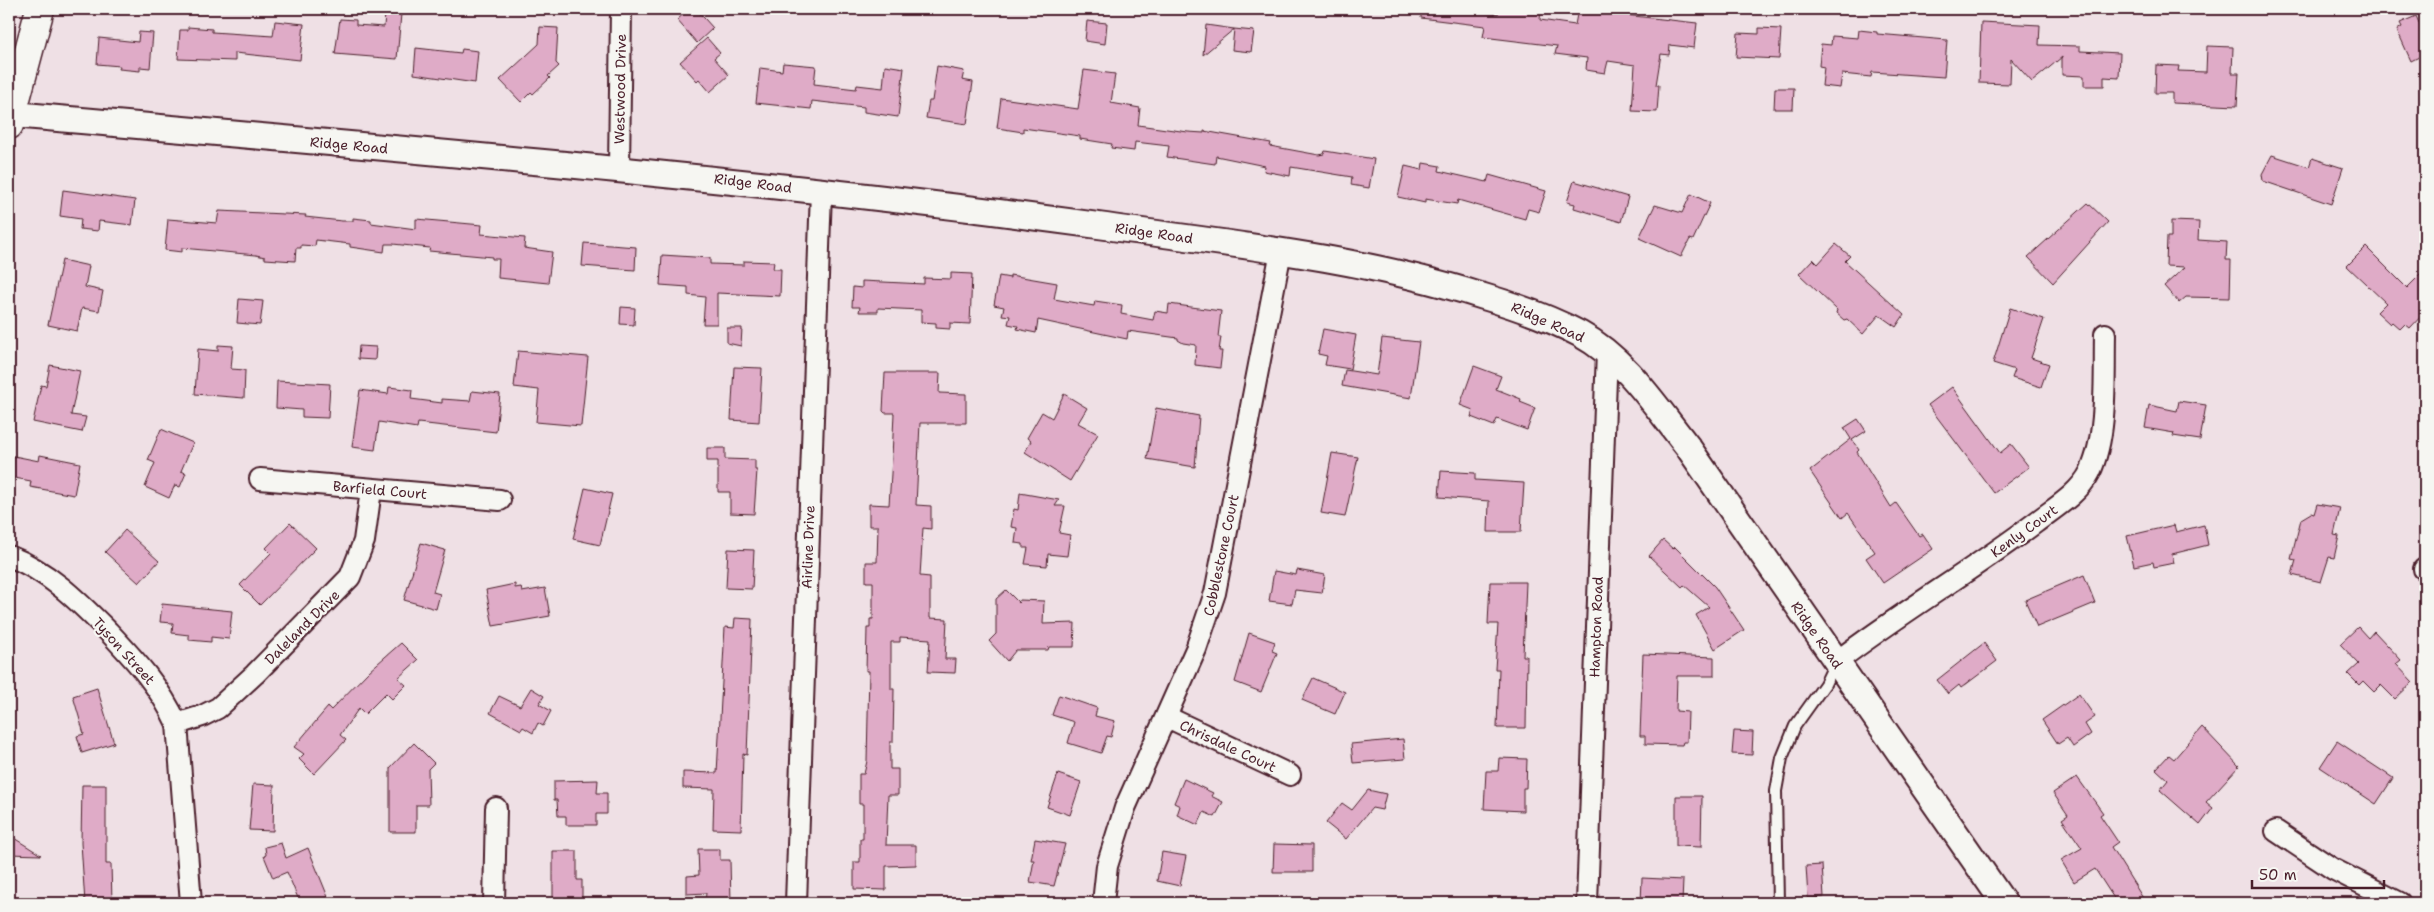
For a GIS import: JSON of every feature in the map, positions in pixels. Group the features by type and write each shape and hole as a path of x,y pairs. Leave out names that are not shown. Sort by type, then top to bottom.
{"main road":[{"path":"9,118 40,9"}],"street":[{"name":"Westwood Drive","path":"619,169 621,9"},
{"name":"Ridge Road","path":"9,118 619,169 911,200 1281,251 1429,279 1532,311 1581,335 1607,351 1638,384 1688,447 2004,903"},
{"name":"Airline Drive","path":"796,903 821,191"},
{"name":"Cobblestone Court","path":"1103,903 1108,866 1122,816 1196,649 1215,593 1281,251"},
{"name":"Kenly Court","path":"1836,662 2018,536 2068,499 2089,473 2099,441 2103,407 2105,334"},
{"name":"Hampton Road","path":"1586,903 1607,351"},
{"name":"Barfield Court","path":"260,479 500,500"},
{"name":"Daleland Drive","path":"177,724 202,716 218,708 256,674 350,577 364,541 371,490"},
{"name":"Tyson Street","path":"9,556 42,573 63,587 85,608 136,660 156,684 177,724 190,903"},
{"name":"Chrisdale Court","path":"1167,717 1290,775"},
{"path":"494,903 496,808"},
{"path":"2276,831 2333,869 2400,903"}],"lane":[{"path":"1778,903 1776,791 1782,758 1794,726 1825,684 1836,662"}],"building":[{"path":"689,9 696,9 713,28 697,43 677,20"},
{"path":"1421,9 1456,9 1498,14 1499,9 1541,9 1540,20 1575,25 1578,9 1598,9 1598,12 1697,23 1694,48 1670,45 1669,55 1661,54 1656,85 1659,85 1657,112 1632,111 1635,65 1608,61 1605,73 1586,70 1587,58 1555,54 1557,46 1483,37 1485,26 1421,18"},
{"path":"385,13 401,14 397,59 335,54 340,19 356,20 356,25 384,27"},
{"path":"2416,16 2425,36 2425,54 2411,61 2397,30 2402,27 2400,23"},
{"path":"275,21 304,24 300,60 235,53 235,61 178,59 180,30 188,30 188,27 212,29 212,32 273,36"},
{"path":"1087,21 1107,23 1105,44 1085,41"},
{"path":"1981,22 2040,25 2039,45 2080,46 2080,51 2120,53 2119,78 2104,77 2104,86 2084,86 2084,76 2062,75 2062,57 2032,82 2011,59 2010,84 1979,83"},
{"path":"1206,25 1234,29 1203,55"},
{"path":"540,27 558,28 556,63 559,66 548,76 550,78 521,102 500,80 539,44"},
{"path":"1759,28 1781,29 1779,59 1736,57 1738,33 1759,34"},
{"path":"1234,29 1254,31 1251,52 1232,50"},
{"path":"1859,30 1877,32 1877,34 1947,40 1944,77 1872,72 1871,77 1842,74 1840,88 1822,86 1824,67 1819,66 1821,44 1831,45 1832,36 1858,38"},
{"path":"139,32 153,33 150,68 140,67 140,71 119,69 120,66 97,64 99,38 138,42"},
{"path":"707,38 720,53 714,58 729,75 710,92 680,62"},
{"path":"2207,46 2233,47 2232,73 2239,73 2237,106 2172,103 2172,93 2155,93 2156,65 2179,66 2178,71 2206,72"},
{"path":"416,48 461,53 462,49 478,51 475,83 414,74"},
{"path":"783,63 816,66 814,84 856,89 857,85 883,88 885,65 904,68 898,117 864,112 864,107 812,101 811,109 756,103 760,68 782,71"},
{"path":"937,66 964,71 962,80 973,82 967,124 926,118 929,101 932,101"},
{"path":"1084,70 1115,74 1111,103 1140,108 1138,125 1188,132 1204,133 1204,131 1271,143 1270,146 1319,155 1324,154 1325,151 1374,159 1369,188 1351,185 1352,177 1291,167 1290,176 1264,171 1265,166 1216,156 1215,164 1167,157 1169,146 1135,142 1134,151 1111,148 1112,144 1080,139 1080,136 1023,128 1023,132 997,128 1001,98 1078,109"},
{"path":"1775,88 1794,88 1793,109 1774,109"},
{"path":"2272,155 2309,167 2312,158 2343,168 2331,204 2263,181 2262,174"},
{"path":"1423,163 1440,166 1439,171 1487,182 1489,175 1546,191 1539,212 1528,209 1525,219 1458,200 1457,204 1425,199 1425,203 1398,197 1405,166 1422,170"},
{"path":"1574,181 1628,197 1621,222 1574,208 1575,204 1567,202"},
{"path":"63,190 135,200 132,225 99,221 98,231 80,229 81,219 60,216"},
{"path":"1691,194 1710,203 1693,240 1690,239 1681,257 1639,238 1655,205 1682,213"},
{"path":"2088,203 2108,222 2053,283 2028,257"},
{"path":"219,211 306,215 305,217 342,221 353,221 353,218 371,220 371,223 416,229 416,219 482,225 481,234 525,238 524,248 552,252 548,283 498,278 499,259 492,259 492,257 429,251 430,248 393,244 385,244 384,252 350,247 350,244 316,240 315,246 301,245 301,248 296,248 295,261 265,259 265,257 256,255 182,248 182,252 165,250 168,219 217,223"},
{"path":"2171,221 2199,222 2198,240 2227,242 2226,260 2231,260 2230,298 2186,297 2179,303 2164,286 2185,267 2166,266 2167,237 2171,237"},
{"path":"584,243 636,247 635,270 582,266"},
{"path":"1836,244 1850,256 1845,261 1904,315 1896,327 1879,315 1863,334 1847,319 1844,320 1836,313 1837,310 1799,274 1813,259 1818,264"},
{"path":"2366,247 2407,288 2425,270 2425,312 2410,328 2405,324 2400,329 2392,322 2390,324 2377,312 2386,303 2347,266"},
{"path":"662,255 710,258 710,264 744,265 744,261 774,262 773,269 781,269 780,296 717,293 717,324 703,324 705,297 688,295 688,287 660,285"},
{"path":"62,260 89,266 85,287 103,291 99,311 82,308 77,331 48,325"},
{"path":"951,273 972,274 970,324 950,323 950,329 936,328 936,323 921,322 921,310 878,308 878,312 859,312 860,307 852,307 853,287 862,288 862,281 924,284 924,278 951,279"},
{"path":"1010,275 1057,283 1054,299 1094,306 1095,301 1122,305 1121,314 1153,320 1155,311 1168,313 1169,304 1221,311 1218,337 1221,337 1219,351 1222,351 1220,368 1195,365 1196,345 1183,343 1178,338 1128,331 1127,339 1038,320 1036,333 1017,329 1018,326 1008,324 1010,316 1002,315 1004,307 994,305 999,276 1010,278"},
{"path":"239,299 263,301 260,325 237,323"},
{"path":"621,307 635,308 634,325 620,324"},
{"path":"2010,308 2044,319 2031,358 2049,364 2041,387 2012,378 2015,370 1993,363"},
{"path":"727,328 742,328 741,346 727,343"},
{"path":"1323,329 1356,335 1350,369 1325,365 1327,356 1318,354"},
{"path":"1382,338 1419,342 1411,398 1342,386 1345,370 1377,375"},
{"path":"218,345 233,346 231,369 245,370 244,398 195,394 198,349 218,351"},
{"path":"359,346 376,347 375,360 358,359"},
{"path":"518,351 588,357 581,426 536,422 539,390 514,387"},
{"path":"50,365 80,371 71,415 86,417 82,432 33,422 41,385 46,386"},
{"path":"1474,366 1501,376 1496,389 1521,399 1520,402 1535,408 1527,430 1497,419 1494,426 1471,417 1473,410 1460,405"},
{"path":"734,367 762,368 759,422 731,420"},
{"path":"885,373 940,373 939,393 966,394 966,423 920,423 916,505 931,506 931,529 923,528 920,576 930,577 930,618 947,619 945,659 956,659 955,673 928,672 930,639 900,637 900,642 891,642 891,689 894,689 893,742 890,742 890,769 898,769 898,795 888,795 886,845 916,845 916,865 886,866 886,890 854,889 854,862 860,862 860,839 863,839 863,804 859,804 859,774 864,774 867,761 869,671 866,671 867,628 870,628 870,619 873,619 873,582 866,582 866,562 877,562 878,526 869,526 869,504 889,505 892,458 894,413 885,413 883,411"},
{"path":"277,381 330,384 328,418 302,417 302,410 276,408"},
{"path":"389,387 412,390 411,399 442,403 442,399 470,401 472,391 500,394 496,432 418,423 417,428 379,422 375,450 352,447 360,390 388,394"},
{"path":"1952,387 2000,453 2011,444 2029,467 1994,493 1928,405"},
{"path":"1064,394 1087,408 1078,423 1098,434 1070,481 1025,452 1031,441 1027,438 1042,412 1052,418"},
{"path":"2179,401 2206,405 2200,440 2173,436 2174,433 2145,428 2149,405 2177,411"},
{"path":"1156,408 1199,416 1195,467 1147,459"},
{"path":"1858,419 1866,431 1852,440 1859,450 1857,452 1891,507 1896,503 1919,536 1923,534 1933,549 1883,583 1866,558 1875,552 1848,513 1842,518 1810,471 1851,439 1844,428"},
{"path":"161,429 193,443 181,471 186,473 180,487 175,485 169,498 145,487 155,463 148,460"},
{"path":"707,448 725,448 725,459 755,460 755,470 757,470 754,514 730,513 730,492 718,492 718,461 707,461"},
{"path":"1332,453 1358,457 1345,517 1321,513"},
{"path":"9,455 39,461 40,455 80,463 74,495 30,487 31,481 9,477"},
{"path":"1441,471 1475,473 1475,480 1524,483 1521,532 1488,532 1489,501 1439,497"},
{"path":"585,488 612,494 600,545 573,539"},
{"path":"1020,493 1059,500 1055,506 1065,506 1059,533 1070,535 1067,556 1048,554 1047,566 1025,564 1028,548 1023,548 1023,544 1015,543 1017,528 1011,527 1014,509 1018,510"},
{"path":"2317,504 2340,508 2334,535 2339,536 2334,558 2329,557 2321,582 2292,575 2296,560 2291,559 2301,519 2311,513 2314,514"},
{"path":"290,523 316,548 260,605 240,585 271,553 266,548"},
{"path":"2174,525 2176,532 2204,525 2208,545 2172,554 2174,563 2154,567 2153,562 2134,566 2127,536"},
{"path":"125,530 159,561 139,583 105,552"},
{"path":"1663,540 1673,549 1675,547 1715,587 1744,630 1715,649 1696,615 1709,607 1684,585 1682,587 1649,556"},
{"path":"421,543 445,550 433,592 440,594 436,609 404,600"},
{"path":"728,549 754,550 752,589 726,588"},
{"path":"1297,570 1325,575 1322,593 1295,590 1292,604 1269,601 1274,571 1296,575"},
{"path":"2084,575 2095,603 2037,627 2025,600"},
{"path":"1490,582 1526,582 1523,656 1527,656 1526,728 1497,728 1499,669 1495,669 1498,624 1488,624"},
{"path":"515,584 515,588 521,587 522,592 545,588 550,616 493,626 486,590"},
{"path":"1006,590 1019,603 1020,600 1044,601 1043,624 1075,623 1074,647 1049,647 1048,650 1016,650 1007,661 989,641 996,634 996,599"},
{"path":"162,604 232,611 229,639 211,637 211,642 189,640 189,635 172,633 173,623 160,622"},
{"path":"735,618 752,619 747,755 743,754 741,830 713,829 714,789 683,788 683,772 717,773 725,627 734,628"},
{"path":"2358,627 2368,638 2374,631 2401,660 2396,664 2413,682 2395,699 2381,685 2374,692 2363,681 2359,685 2348,674 2359,664 2340,644"},
{"path":"1249,633 1275,642 1272,651 1277,653 1261,692 1235,682"},
{"path":"401,643 418,660 398,678 406,685 392,699 386,693 365,714 359,708 340,735 346,740 314,774 299,759 304,754 294,747 328,707 331,710 369,671"},
{"path":"1984,643 1997,661 1961,688 1959,685 1948,694 1937,680"},
{"path":"1643,654 1714,657 1714,676 1677,676 1676,711 1688,712 1687,742 1683,742 1682,745 1645,744 1645,736 1640,736"},
{"path":"1313,678 1345,692 1335,714 1302,700"},
{"path":"97,688 114,743 82,753 77,736 84,734 73,696"},
{"path":"531,688 544,696 539,704 551,711 543,726 538,723 533,733 523,727 521,730 490,713 499,696 520,706"},
{"path":"2079,694 2095,717 2085,724 2091,734 2073,747 2067,738 2058,744 2042,720"},
{"path":"1059,695 1097,708 1095,716 1115,721 1111,737 1107,736 1101,753 1068,743 1074,722 1052,715"},
{"path":"2202,727 2239,766 2206,802 2213,808 2200,825 2160,790 2168,780 2156,769 2169,755 2174,759"},
{"path":"1734,731 1753,732 1752,755 1732,754"},
{"path":"1403,739 1405,759 1353,763 1351,744"},
{"path":"2337,741 2393,778 2376,804 2320,767"},
{"path":"414,743 434,763 428,769 429,805 416,805 416,832 390,832 390,768"},
{"path":"1499,758 1527,759 1526,788 1523,788 1523,811 1484,809 1486,771 1498,771"},
{"path":"1058,774 1081,782 1070,815 1047,807"},
{"path":"2077,777 2103,813 2100,815 2118,842 2111,847 2146,903 2117,903 2095,869 2074,882 2061,860 2082,848 2062,819 2068,815 2053,793"},
{"path":"1184,779 1213,793 1211,796 1223,802 1215,817 1204,812 1198,825 1177,815 1180,806 1174,803"},
{"path":"598,780 597,793 607,793 607,814 596,814 596,825 566,825 566,816 558,816 557,800 554,800 554,781"},
{"path":"253,784 274,785 273,831 249,830"},
{"path":"82,785 106,785 106,864 111,864 112,903 85,903 81,843"},
{"path":"1368,790 1386,794 1382,810 1372,808 1346,839 1326,823 1342,803 1352,810"},
{"path":"1676,796 1702,796 1701,847 1676,846"},
{"path":"9,835 41,855 9,854"},
{"path":"1035,839 1065,844 1054,886 1030,882 1034,860 1031,860"},
{"path":"281,843 286,858 308,848 328,897 312,903 300,903 287,872 273,878 264,856 266,855 265,847"},
{"path":"1274,844 1312,845 1312,872 1273,872"},
{"path":"698,849 720,849 720,860 730,860 731,903 705,903 706,893 687,894 687,876 699,875"},
{"path":"553,851 577,851 577,880 582,880 582,899 578,899 578,903 553,903"},
{"path":"1162,852 1186,856 1180,886 1157,881"},
{"path":"1822,865 1824,897 1808,898 1806,866"},
{"path":"1642,878 1683,880 1682,903 1641,903"}]}
